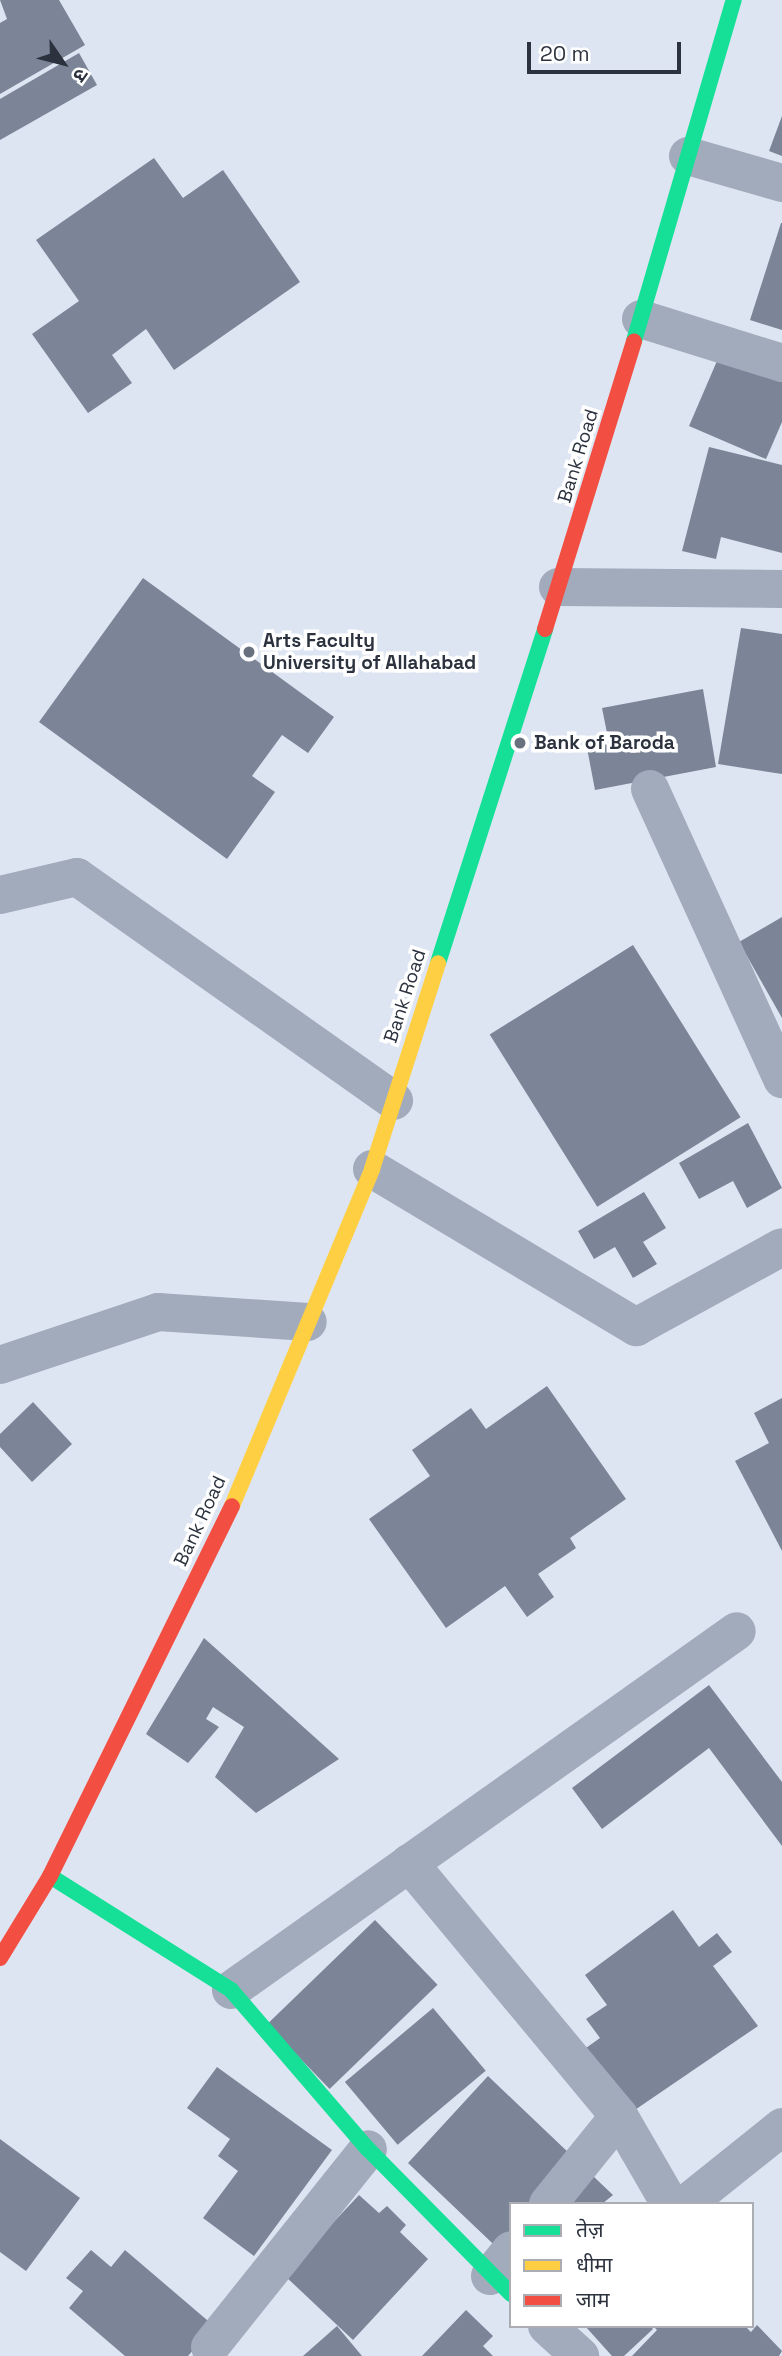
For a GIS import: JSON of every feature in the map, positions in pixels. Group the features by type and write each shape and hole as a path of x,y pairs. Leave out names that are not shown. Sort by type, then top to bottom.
{"street":[{"name":"Bank Road","path":"0,1958 50,1876 237,1496 372,1169 641,319 734,0"},
{"path":"688,156 782,183"},
{"path":"641,319 782,363"},
{"path":"558,587 782,589"},
{"path":"650,789 782,1080"},
{"path":"0,895 77,877 394,1101"},
{"path":"372,1169 635,1327 782,1247"},
{"path":"0,1365 158,1312 308,1322"},
{"path":"231,1990 737,1631"},
{"path":"409,1863 619,2116 669,2202"},
{"path":"50,1876 231,1990 368,2149 504,2273"},
{"path":"550,2202 619,2116"},
{"path":"688,2202 782,2127"},
{"path":"210,2347 368,2149"},
{"path":"549,2328 580,2356"}],"building":[{"path":"0,0 59,0 85,45 0,94 0,23 7,19"},
{"path":"79,53 97,85 0,140 0,99"},
{"path":"782,116 782,156 769,151"},
{"path":"154,158 183,198 223,170 300,282 174,370 146,329 112,355 132,383 88,413 32,334 79,301 36,240"},
{"path":"782,223 782,330 750,320"},
{"path":"720,354 782,381 782,422 766,459 689,426"},
{"path":"709,447 782,465 782,553 721,537 716,559 682,551"},
{"path":"143,578 334,717 308,753 282,735 252,776 275,792 227,859 39,722"},
{"path":"741,628 782,634 782,774 718,764"},
{"path":"703,689 716,767 595,790 587,748 609,743 602,708"},
{"path":"782,917 782,1018 739,942"},
{"path":"633,945 741,1117 597,1207 490,1035"},
{"path":"748,1123 782,1188 747,1208 733,1181 699,1199 679,1163"},
{"path":"644,1192 666,1228 643,1242 657,1264 633,1278 615,1247 594,1259 578,1231"},
{"path":"547,1386 626,1499 570,1538 576,1548 538,1574 554,1597 527,1617 505,1586 446,1628 369,1519 430,1476 412,1450 471,1408 486,1429"},
{"path":"782,1398 782,1551 735,1461 769,1443 754,1413"},
{"path":"33,1402 72,1444 32,1482 0,1447 0,1434"},
{"path":"204,1638 339,1759 256,1813 215,1777 244,1727 213,1707 206,1719 219,1727 188,1763 146,1734"},
{"path":"709,1685 782,1782 782,1846 709,1748 602,1829 572,1788"},
{"path":"673,1910 699,1947 717,1933 732,1952 713,1966 758,2026 626,2116 579,2053 600,2038 586,2019 607,2005 585,1975"},
{"path":"375,1920 438,1985 330,2089 267,2024"},
{"path":"433,2008 486,2071 398,2145 345,2082"},
{"path":"217,2067 332,2150 254,2256 203,2218 238,2171 218,2156 230,2139 187,2108"},
{"path":"488,2076 613,2195 604,2202 509,2202 509,2259 408,2163"},
{"path":"0,2139 80,2198 26,2271 0,2252"},
{"path":"359,2195 379,2213 387,2206 406,2225 400,2232 428,2259 353,2340 284,2275"},
{"path":"91,2250 111,2267 125,2250 214,2326 188,2356 125,2356 69,2308 83,2291 66,2278"},
{"path":"466,2310 493,2336 483,2346 493,2356 422,2356"},
{"path":"757,2325 782,2351 779,2356 632,2356 657,2330 655,2328 747,2328 751,2332"},
{"path":"337,2326 362,2356 303,2356"},
{"path":"587,2328 653,2329 624,2356 612,2356"}],"traffic: fast":[{"path":"634,341 734,0"},
{"path":"438,963 545,629"},
{"path":"50,1876 231,1990 368,2149 509,2292"}],"traffic: slow":[{"path":"232,1506 372,1169 438,963"}],"traffic: jam":[{"path":"545,629 634,341"},
{"path":"0,1958 50,1876 232,1506"}],"place":[{"name":"Arts Faculty University of Allahabad","path":"249,652"},
{"name":"Bank of Baroda","path":"520,743"}]}
